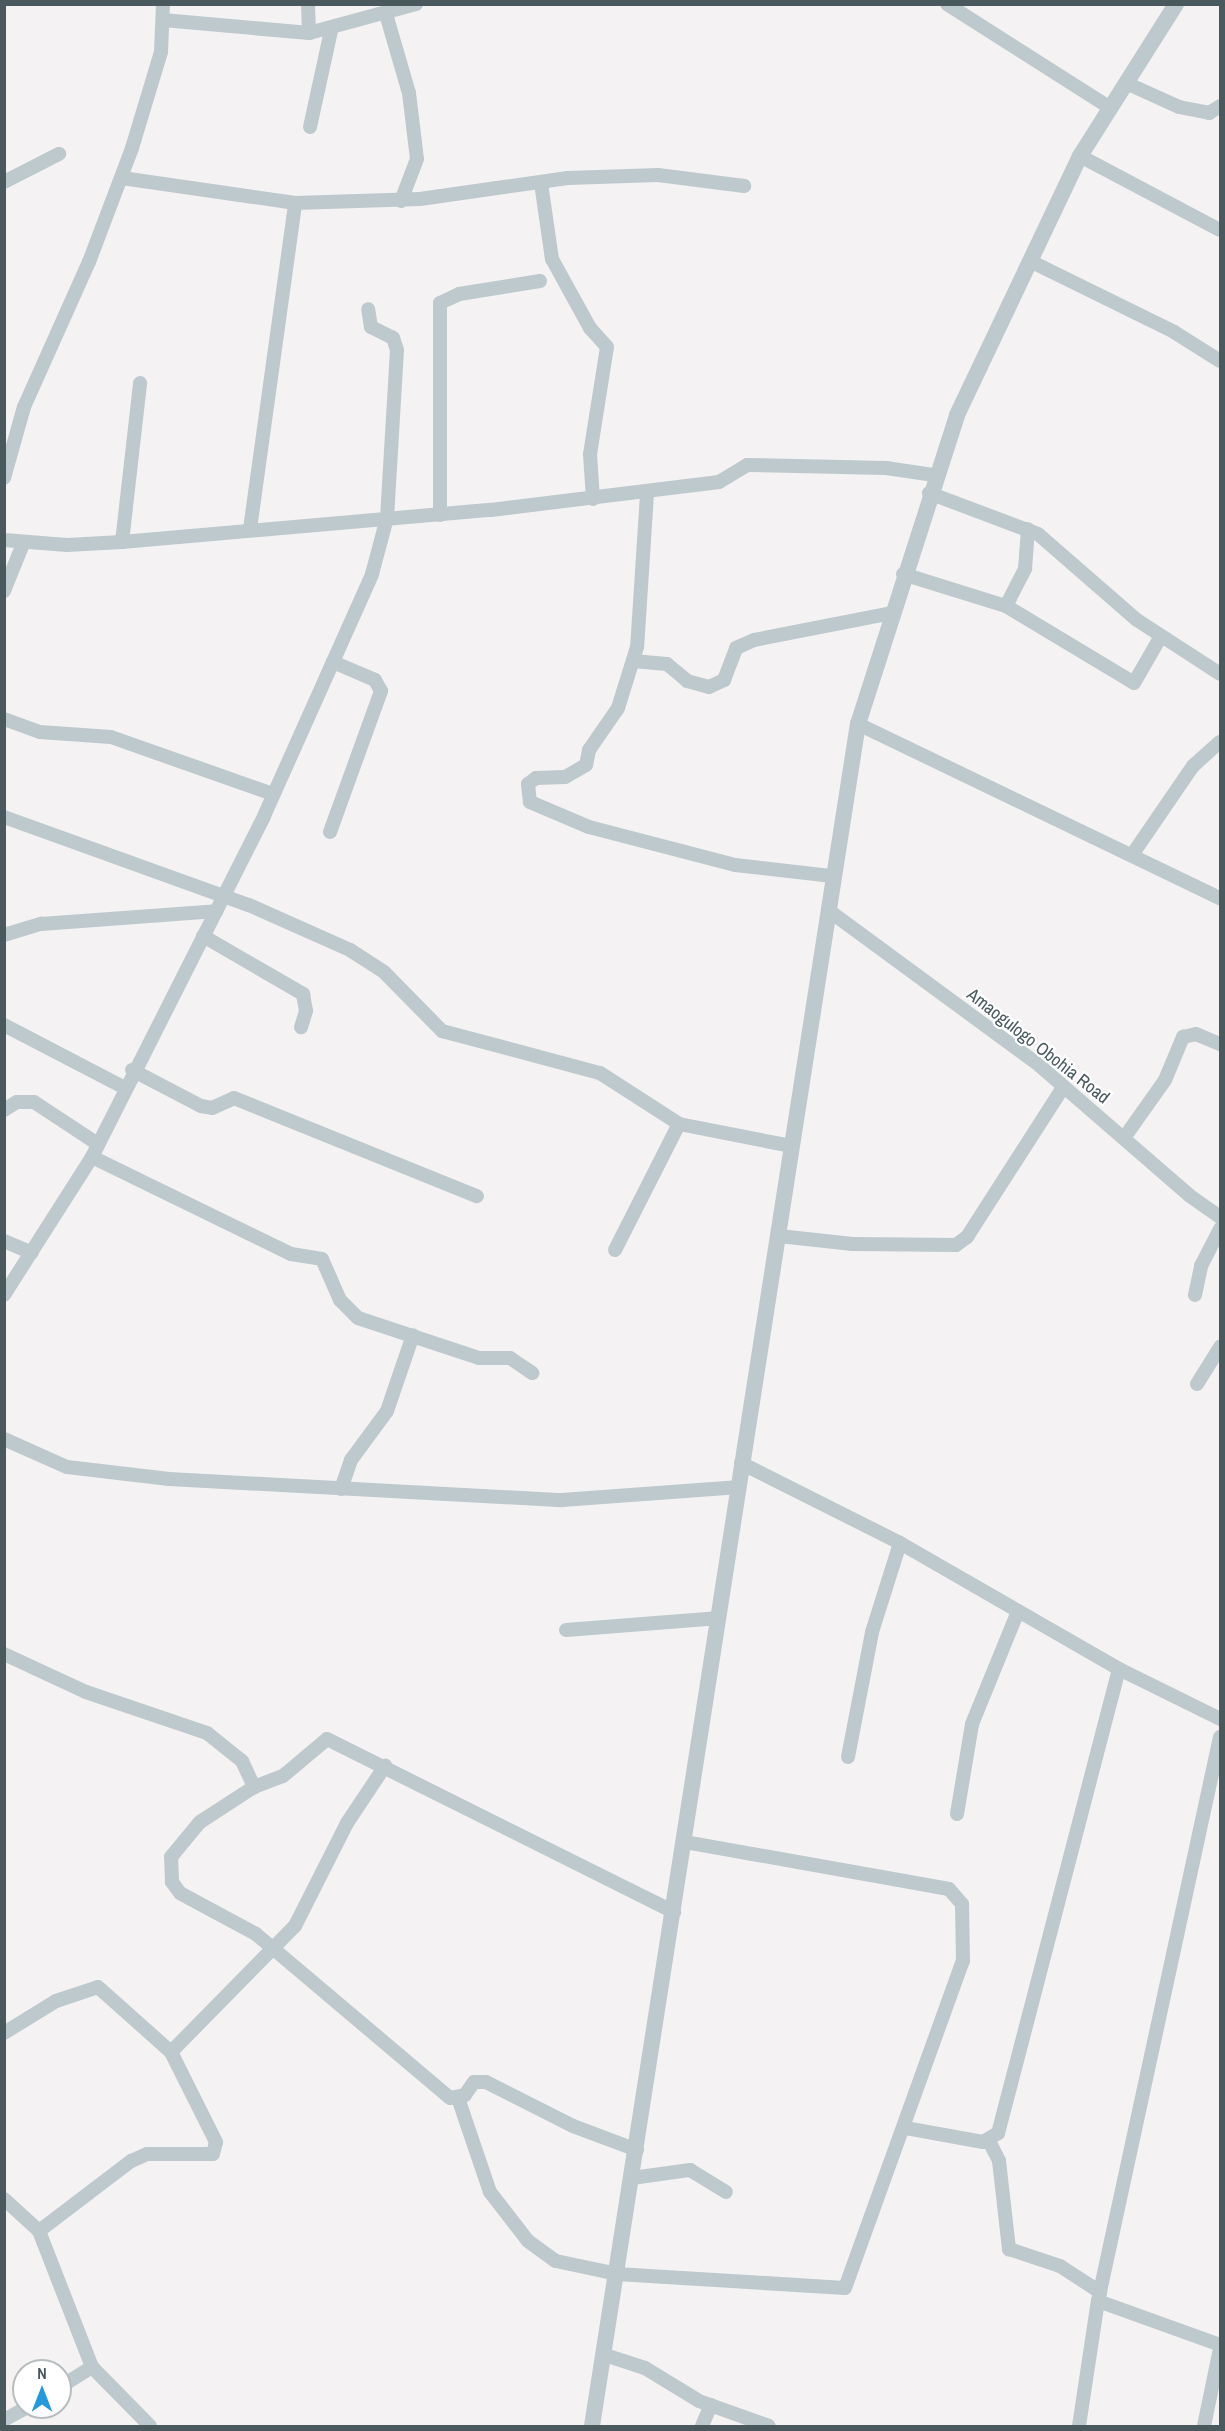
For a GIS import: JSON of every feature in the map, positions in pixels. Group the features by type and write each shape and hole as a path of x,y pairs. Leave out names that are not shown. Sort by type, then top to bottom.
{"street":[{"path":"4,478 24,407 122,178 161,52 163,4"},
{"path":"308,4 309,33"},
{"path":"163,20 309,33 332,31 416,4"},
{"path":"947,4 1110,108"},
{"path":"592,2427 674,1912 737,1487 779,1236 790,1146 832,876 858,724 934,475 1080,156 1176,4"},
{"path":"386,14 409,93 417,159 401,201"},
{"path":"310,127 332,31"},
{"path":"1126,83 1187,109 1209,113 1221,106"},
{"path":"4,182 59,154"},
{"path":"1080,156 1221,230"},
{"path":"122,178 295,203 401,201 541,183 658,175 744,186"},
{"path":"541,183 552,259 590,328 607,347 590,454 593,499"},
{"path":"250,529 295,203"},
{"path":"1030,261 1174,332 1221,361"},
{"path":"440,514 441,303 459,294 540,281"},
{"path":"4,1295 95,1150 123,1087 217,911 273,794 372,573 387,518 396,342 371,327 368,309"},
{"path":"122,542 140,383"},
{"path":"4,540 23,544 122,542 647,494 719,482 747,465 886,468 934,475"},
{"path":"929,493 1028,529 1161,636 1221,674"},
{"path":"647,494 645,585 633,662 618,708 589,750 586,765 565,777 536,778 528,784 530,802 589,827 728,864 832,876"},
{"path":"1006,606 1025,569 1028,529"},
{"path":"4,591 23,544"},
{"path":"903,574 1006,606 1134,683 1161,636"},
{"path":"633,662 667,664 687,681 709,687 724,680 736,648 754,640 891,613"},
{"path":"330,832 381,691 375,680 333,662"},
{"path":"4,719 40,732 111,737 273,794"},
{"path":"858,724 1221,898"},
{"path":"1132,855 1193,766 1221,742"},
{"path":"4,817 224,896 350,950 384,972 442,1031 600,1073 679,1124 790,1146"},
{"name":"Amaogulogo Obohia Road","path":"828,910 1064,1086 1221,1217"},
{"path":"4,935 41,924 217,911"},
{"path":"203,936 303,994 306,1011 302,1027"},
{"path":"4,1025 123,1087"},
{"path":"1124,1138 1165,1080 1183,1036 1196,1034 1221,1044"},
{"path":"132,1070 201,1106 212,1108 234,1098 477,1196"},
{"path":"779,1236 853,1244 956,1245 967,1237 1064,1086"},
{"path":"4,1110 17,1102 34,1102 95,1150 291,1254 322,1259 345,1309 479,1358 510,1358 532,1373"},
{"path":"615,1250 679,1124"},
{"path":"1195,1295 1201,1266 1221,1229"},
{"path":"4,1241 32,1253"},
{"path":"341,1489 351,1460 387,1411 413,1335"},
{"path":"1197,1384 1221,1347"},
{"path":"4,1439 95,1473 562,1500 737,1487"},
{"path":"741,1463 900,1543 1119,1670 1221,1719"},
{"path":"848,1757 872,1632 900,1543"},
{"path":"957,1814 972,1724 1018,1611"},
{"path":"566,1630 717,1618"},
{"path":"4,1654 86,1692 207,1733 242,1761 254,1787"},
{"path":"989,2141 998,2133 1025,2039 1119,1670"},
{"path":"1079,2427 1099,2297 1221,1737"},
{"path":"458,2098 445,2094 256,1934 180,1893 169,1870 185,1836 254,1787 283,1776 327,1739 674,1912"},
{"path":"171,2052 275,1950 385,1766"},
{"path":"458,2098 490,2192 519,2232 556,2261 617,2274 845,2288 906,2128 964,1956 966,1914 960,1897 949,1889 684,1842"},
{"path":"4,2033 61,1998 98,1988 171,2052 209,2120 216,2150 206,2156 147,2154 131,2161 39,2231"},
{"path":"458,2098 474,2082 486,2082 573,2126 637,2150"},
{"path":"906,2128 989,2141"},
{"path":"989,2141 999,2162 1009,2249 1060,2266 1099,2297 1220,2347 1204,2427"},
{"path":"632,2178 690,2170 726,2192"},
{"path":"7,2205 39,2231 92,2367 150,2427"},
{"path":"605,2355 645,2368 711,2405 769,2427"},
{"path":"72,2380 92,2367"},
{"path":"702,2427 711,2405"}]}
